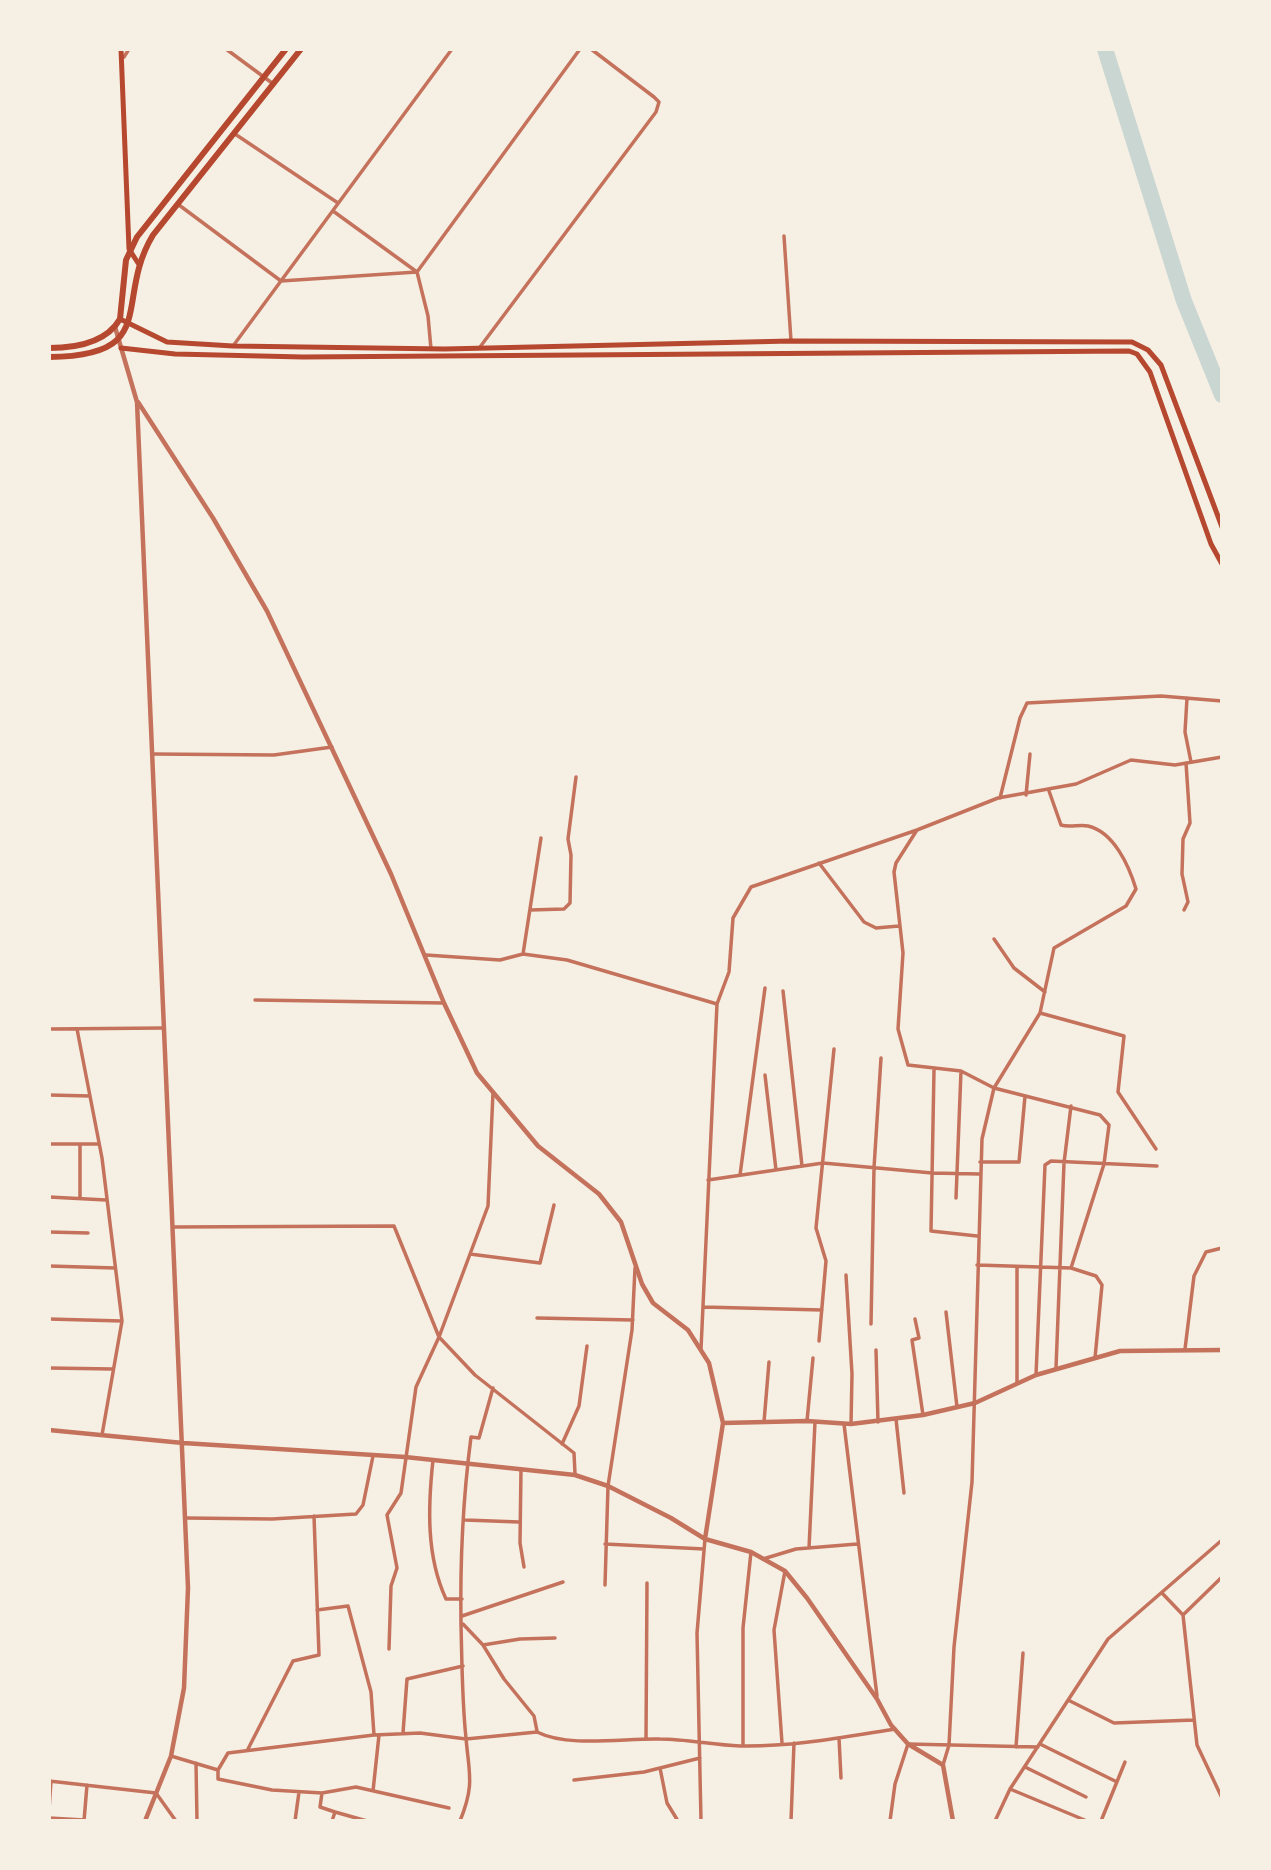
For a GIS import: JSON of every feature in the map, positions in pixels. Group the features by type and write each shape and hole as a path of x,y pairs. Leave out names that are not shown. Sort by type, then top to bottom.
{"main road":[{"path":"49,348 88,342 115,327 120,319 129,249 124,57 121,49"},
{"path":"129,249 286,49"},
{"path":"49,357 88,355 119,339 130,324 138,263 153,235 301,49"},
{"path":"129,249 138,263"},
{"path":"120,319 167,342 233,346 478,349 791,341 1101,340 1141,344 1161,365 1222,527"},
{"path":"121,348 174,354 303,357 1129,351 1137,354 1150,372 1211,544 1222,564"}],"street":[{"path":"124,57 129,49"},
{"path":"226,49 274,84"},
{"path":"233,346 452,49"},
{"path":"417,272 580,49"},
{"path":"478,349 656,112 659,102 654,97 591,49"},
{"path":"235,133 338,203"},
{"path":"177,204 281,281 417,272"},
{"path":"333,211 417,272 428,316 432,349"},
{"path":"784,236 791,341"},
{"path":"115,327 137,402 150,754 188,1588 184,1688 171,1756 145,1821"},
{"path":"137,402 247,574 332,747 477,1073 538,1146 599,1194 621,1222 642,1284 653,1303 688,1330 709,1363 723,1423 705,1539 698,1633 701,1821"},
{"path":"1000,798 1027,703 1187,698 1222,701"},
{"path":"1184,911 1188,902 1182,874 1183,839 1190,823 1185,732 1187,698"},
{"path":"150,754 274,755 332,747"},
{"path":"1026,796 1030,754"},
{"path":"701,1349 717,1004 729,972 733,918 751,887 917,830 1000,798 1026,796 1076,785 1130,760 1188,763 1222,757"},
{"path":"530,911 564,909 570,903 571,855 568,839 576,777"},
{"path":"953,1821 943,1765 949,1745 954,1647 972,1482 982,1139 994,1088 1040,1013 1054,948 1068,936 1126,906 1136,889 1131,872 1107,835 1084,825 1061,825 1049,791"},
{"path":"917,830 895,866 903,953 898,1029 905,1060 913,1067 961,1070 994,1088 1100,1115 1109,1125 1104,1164 1071,1268"},
{"path":"523,954 541,838"},
{"path":"819,863 864,922 876,928 900,926"},
{"path":"995,939 1014,968 1045,992"},
{"path":"426,955 500,960 523,954 567,960 717,1004"},
{"path":"740,1175 765,988"},
{"path":"783,991 802,1166"},
{"path":"255,1000 444,1003"},
{"path":"1040,1013 1124,1036 1118,1092 1156,1149"},
{"path":"49,1030 164,1028"},
{"path":"77,1029 99,1144 122,1321 102,1435"},
{"path":"819,1340 826,1261 816,1228 834,1049"},
{"path":"871,1324 874,1168 881,1058"},
{"path":"934,1070 931,1231 978,1236"},
{"path":"956,1198 961,1070"},
{"path":"765,1074 776,1170"},
{"path":"389,1649 391,1586 397,1568 387,1515 400,1497 416,1387 439,1337 488,1206 493,1091"},
{"path":"49,1096 90,1096"},
{"path":"980,1162 1019,1162 1025,1096"},
{"path":"1056,1368 1064,1163 1071,1106"},
{"path":"49,1144 99,1144"},
{"path":"80,1144 80,1198"},
{"path":"1037,1375 1045,1165 1051,1161 1157,1166"},
{"path":"708,1180 823,1163 932,1173 979,1174"},
{"path":"49,1197 106,1200"},
{"path":"470,1254 541,1263 554,1205"},
{"path":"173,1227 394,1226 439,1337 475,1375 574,1453 575,1475"},
{"path":"49,1232 88,1233"},
{"path":"1185,1349 1194,1276 1206,1252 1222,1248"},
{"path":"605,1586 608,1486 633,1320 635,1262"},
{"path":"977,1265 1071,1268 1096,1276 1101,1285 1095,1358"},
{"path":"49,1266 116,1268"},
{"path":"1017,1266 1017,1384"},
{"path":"846,1275 852,1374 851,1424"},
{"path":"703,1307 822,1310"},
{"path":"946,1312 957,1407"},
{"path":"537,1318 633,1320"},
{"path":"49,1319 122,1321"},
{"path":"915,1319 919,1338 912,1340 923,1415"},
{"path":"562,1444 579,1406 587,1346"},
{"path":"876,1350 878,1422"},
{"path":"723,1423 878,1422 975,1403 1056,1368 1120,1351 1222,1350"},
{"path":"807,1421 813,1358"},
{"path":"764,1422 769,1362"},
{"path":"49,1368 114,1369"},
{"path":"460,1821 470,1798 472,1766 466,1739 461,1622 468,1464 471,1437 480,1438 493,1388"},
{"path":"896,1419 904,1493"},
{"path":"809,1548 815,1422"},
{"path":"844,1424 877,1699"},
{"path":"49,1430 183,1443 405,1457 575,1475 608,1486 671,1518 705,1539 751,1552 785,1571 807,1598 895,1729 908,1744 943,1765"},
{"path":"186,1518 356,1514 361,1511 373,1456"},
{"path":"433,1460 429,1499 433,1557 446,1599 462,1599"},
{"path":"521,1469 520,1522 524,1567"},
{"path":"248,1749 293,1661 319,1655 314,1517"},
{"path":"465,1520 520,1522"},
{"path":"995,1821 1010,1788 1108,1639 1220,1542 1222,1548"},
{"path":"605,1544 704,1549"},
{"path":"763,1559 809,1548 858,1544"},
{"path":"743,1746 743,1628 751,1552"},
{"path":"782,1743 774,1630 785,1571"},
{"path":"1183,1615 1222,1577"},
{"path":"461,1616 563,1582"},
{"path":"646,1739 647,1583"},
{"path":"1162,1593 1183,1615 1197,1745 1222,1798"},
{"path":"317,1610 348,1606 371,1692 373,1735"},
{"path":"461,1622 483,1646 504,1679 534,1716 537,1732"},
{"path":"483,1646 520,1639 555,1638"},
{"path":"1016,1746 1023,1653"},
{"path":"403,1733 407,1679 463,1666"},
{"path":"1068,1700 1114,1723 1194,1720"},
{"path":"449,1808 356,1787 322,1793 272,1790 218,1779 218,1770 228,1753 248,1749 403,1733 420,1732 466,1739 537,1732 546,1736 595,1741 646,1739 743,1746 839,1738 895,1729"},
{"path":"373,1790 379,1735"},
{"path":"839,1738 841,1778"},
{"path":"791,1821 794,1743"},
{"path":"908,1744 1039,1745 1117,1782"},
{"path":"890,1821 895,1784 908,1744"},
{"path":"171,1756 218,1770"},
{"path":"574,1780 618,1776 700,1758"},
{"path":"1101,1821 1125,1762"},
{"path":"195,1763 197,1821"},
{"path":"1025,1767 1087,1797"},
{"path":"660,1768 667,1803 678,1821"},
{"path":"49,1810 50,1781 156,1793 176,1821"},
{"path":"49,1818 84,1821 87,1785"},
{"path":"1010,1788 1076,1819 1087,1821"},
{"path":"295,1821 299,1792"},
{"path":"322,1793 320,1807 367,1821"},
{"path":"332,1821 335,1812"}],"waterway":[{"path":"1105,49 1184,301 1222,395"}]}
